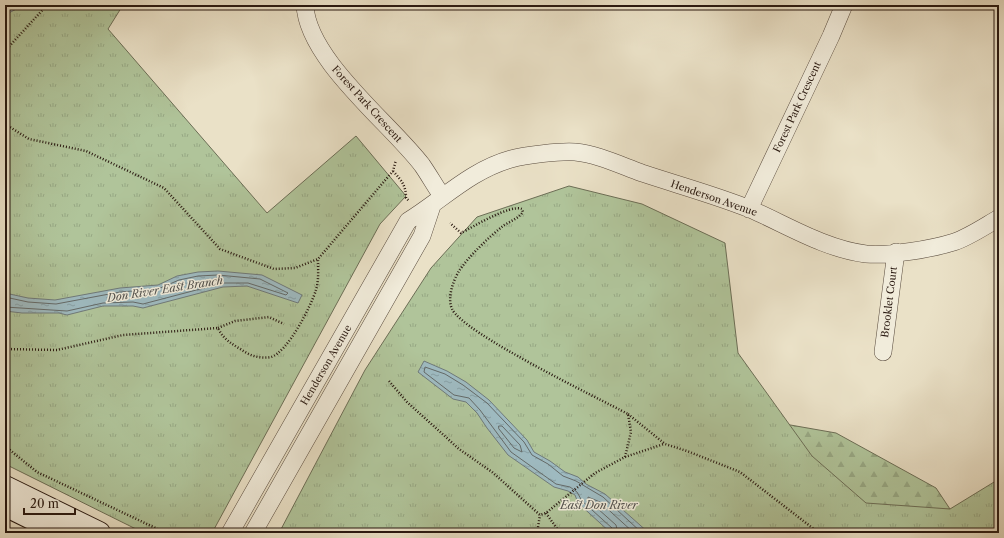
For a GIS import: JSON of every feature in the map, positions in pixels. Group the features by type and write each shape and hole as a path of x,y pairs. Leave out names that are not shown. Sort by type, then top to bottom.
{"main road":[{"path":"5,487 99,533"},
{"path":"5,505 62,533"}],"street":[{"name":"Forest Park Crescent","path":"305,5 305,15 314,37 331,64 422,165 437,201"},
{"name":"Forest Park Crescent","path":"749,209 831,36 844,5"},
{"name":"Henderson Avenue","path":"230,533 408,222 437,201 491,167 512,159 574,152 605,160 749,209 806,235 836,246 866,254 910,252 955,242 999,218"},
{"name":"Henderson Avenue","path":"253,533 422,236 437,201"},
{"name":"Brooklet Court","path":"883,352 896,252"}],"path":[{"path":"5,51 48,5"},
{"path":"5,124 29,139 86,151 164,188 220,249 274,269 295,268 318,259 393,171 397,158"},
{"path":"393,171 403,182 406,188 406,198 409,201"},
{"path":"450,223 461,233 508,210 518,207 522,209 523,212 520,216 505,225 488,239 459,271 450,291 451,308 460,320 489,340 628,414 665,444 740,472 819,533 823,533"},
{"path":"218,328 222,337 251,356 271,357 280,351 298,328 308,310 317,288 318,259"},
{"path":"5,349 57,350 122,335 218,328 234,321 268,316 284,324"},
{"path":"389,381 408,402 459,449 492,472 540,515"},
{"path":"625,456 631,432 628,414"},
{"path":"540,515 546,513 595,473 625,456 665,444"},
{"path":"5,446 37,472 166,533"},
{"path":"546,513 560,533"},
{"path":"537,533 540,515"}],"green space":[{"path":"5,5 123,5 108,29 267,213 356,136 406,196 380,224 212,533 144,533 5,464"},
{"path":"569,186 642,204 725,243 738,353 812,456 866,503 950,509 999,479 999,533 279,533 365,370 431,268 477,217"},
{"path":"779,423 836,433 936,488 950,509 675,533"}],"water":[{"path":"5,5 24,5 5,15"},
{"name":"Don River East Branch","path":"218,271 262,275 302,295 298,303 247,286 223,287 143,308 133,306 103,306 67,315 59,313 22,313 5,311 5,293 28,298 55,300 120,288 158,285 177,276 198,272"},
{"name":"East Don River","path":"424,361 447,371 466,382 489,400 527,440 534,452 565,472 578,477 586,484 605,494 649,533 611,533 578,503 575,495 568,491 554,487 508,455 477,413 466,402 453,399 418,372"}]}
